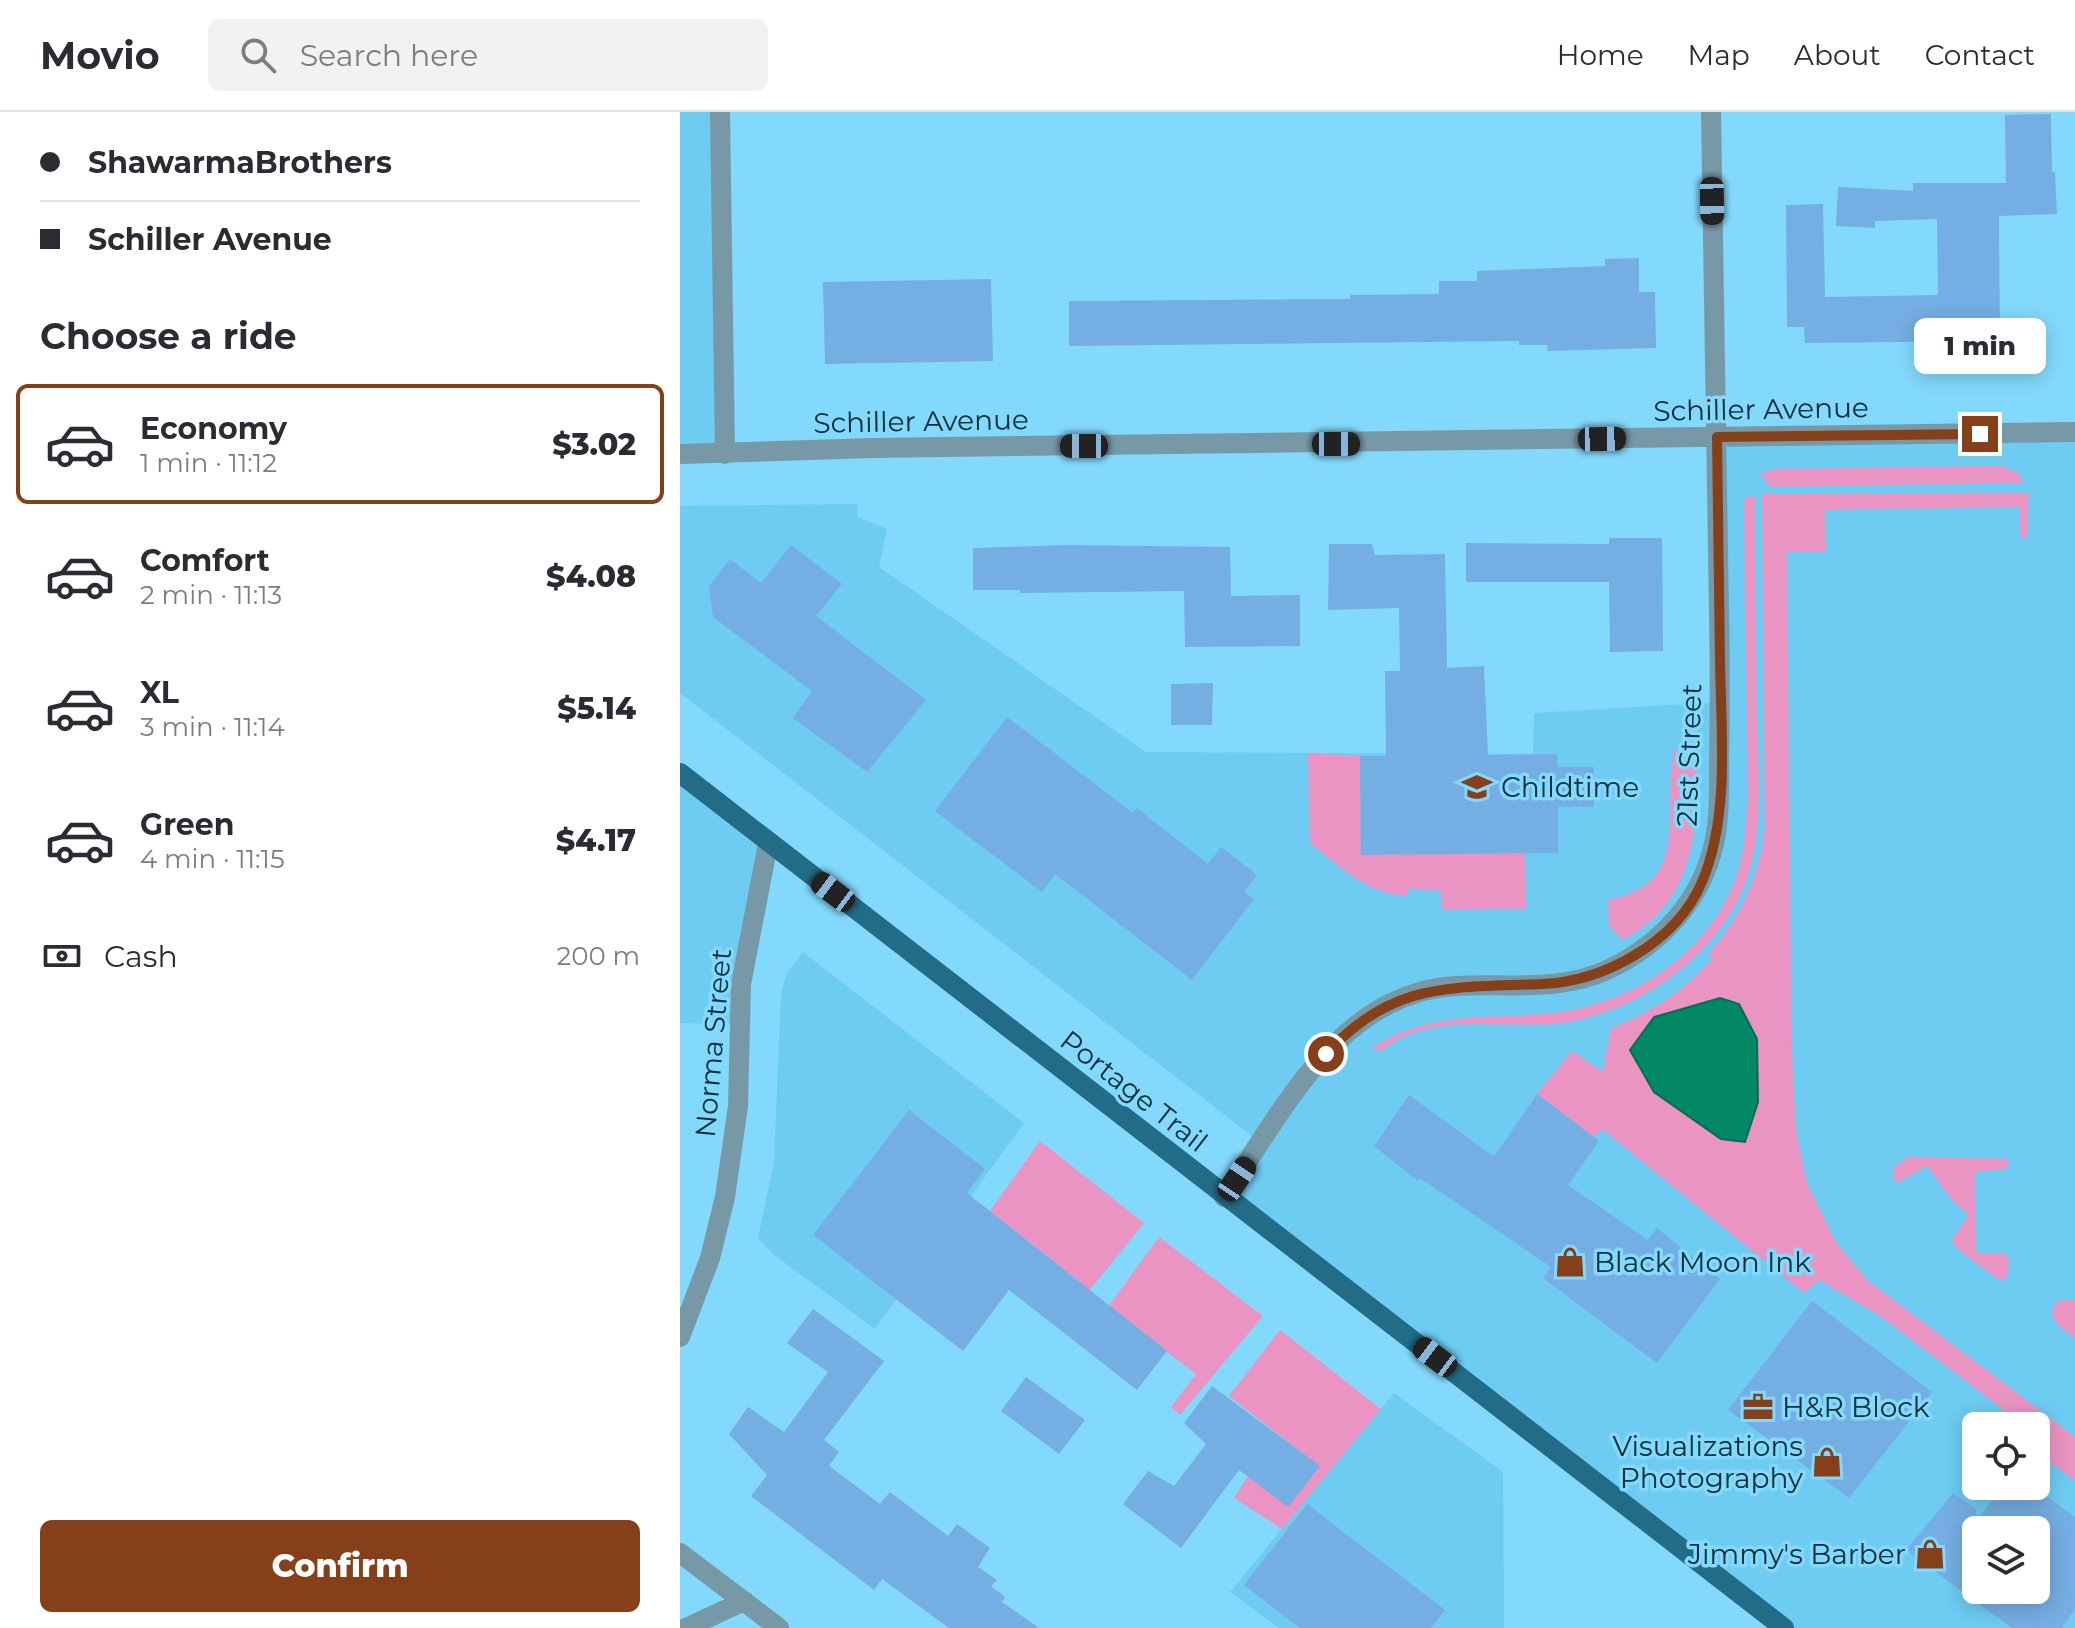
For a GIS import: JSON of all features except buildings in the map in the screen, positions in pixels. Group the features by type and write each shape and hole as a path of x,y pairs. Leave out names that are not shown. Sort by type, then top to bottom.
{"main road":[{"name":"Portage Trail","path":"680,773 1784,1628"}],"street":[{"path":"720,112 725,454"},
{"name":"21st Street","path":"1224,1197 1312,1069 1362,1020 1392,1001 1422,991 1453,986 1574,981 1605,971 1635,955 1665,931 1700,886 1718,824 1720,703 1711,112"},
{"name":"Schiller Avenue","path":"680,454 873,448 2075,432"},
{"name":"Norma Street","path":"680,1337 710,1258 725,1197 738,1106 741,984 768,844"},
{"path":"680,1553 779,1628"},
{"path":"686,1628 744,1601"}],"shaded area":[{"path":"680,112 720,112 725,454 680,454"},
{"path":"2075,432 2075,1628 1784,1628 1224,1197 1261,1143 680,693 680,506 857,504 857,517 887,529 879,567 1146,752 1533,754 1534,713 1720,702 1717,437"},
{"path":"2001,466 2018,473 2024,483 1770,487 1760,474 1775,469"},
{"path":"2029,493 2027,539 2020,536 2020,507 1825,510 1826,552 1787,552 1792,1048 1796,1130 1807,1183 1835,1241 1867,1280 2042,1412 2004,1412 1880,1316 1819,1280 1804,1293 1602,1129 1594,1137 1537,1094 1572,1051 1603,1072 1611,1028 1667,999 1702,970 1713,958 1708,954 1730,926 1748,894 1759,859 1765,824 1762,494"},
{"path":"1755,495 1758,823 1751,867 1731,913 1714,937 1671,978 1619,1007 1563,1023 1445,1026 1401,1038 1382,1051 1371,1049 1415,1028 1437,1022 1554,1013 1616,997 1672,965 1715,918 1731,891 1746,830 1744,499"},
{"path":"1675,750 1689,750 1698,755 1696,809 1688,860 1679,884 1666,905 1647,924 1623,940 1609,926 1608,900 1636,891 1654,878 1664,860 1669,840 1671,772"},
{"path":"1308,753 1360,756 1361,855 1525,852 1526,909 1442,910 1441,891 1408,889 1408,896 1380,891 1344,870 1310,843"},
{"path":"680,773 768,844 740,1024 680,1023"},
{"path":"803,952 1024,1123 875,1329 774,1255 758,1238 774,1163 781,994 787,973"},
{"path":"1720,998 1739,1004 1757,1039 1758,1102 1745,1142 1721,1139 1654,1092 1630,1050 1654,1017"},
{"path":"1040,1141 1144,1223 1059,1328 1049,1321 1080,1282 990,1211"},
{"path":"1907,1157 2009,1159 2007,1169 1975,1172 1976,1253 2006,1254 2009,1261 2007,1277 2000,1281 1956,1248 1952,1239 1969,1215 1951,1199 1927,1166 1899,1182 1894,1181 1893,1169"},
{"path":"1159,1237 1263,1316 1180,1415 1171,1407 1196,1374 1108,1307"},
{"path":"2075,1300 2075,1338 2056,1322 2052,1313 2057,1301"},
{"path":"1280,1330 1381,1409 1282,1529 1234,1498 1248,1476 1319,1466 1229,1396"},
{"path":"1394,1393 1503,1472 1504,1628 1279,1628 1230,1592"},
{"path":"2050,1418 2075,1437 2075,1481 2050,1462"}],"place":[{"name":"Childtime","path":"1477,787"},
{"name":"Black Moon Ink","path":"1570,1262"},
{"name":"H&R Block","path":"1758,1407"},
{"name":"Visualizations Photography","path":"1827,1462"},
{"name":"Jimmy's Barber","path":"1930,1554"}],"route":[{"path":"1326,1054 1362,1020 1392,1001 1422,991 1453,986 1574,981 1605,971 1635,955 1665,931 1700,886 1712,854 1718,824 1717,437 1980,434"}]}
